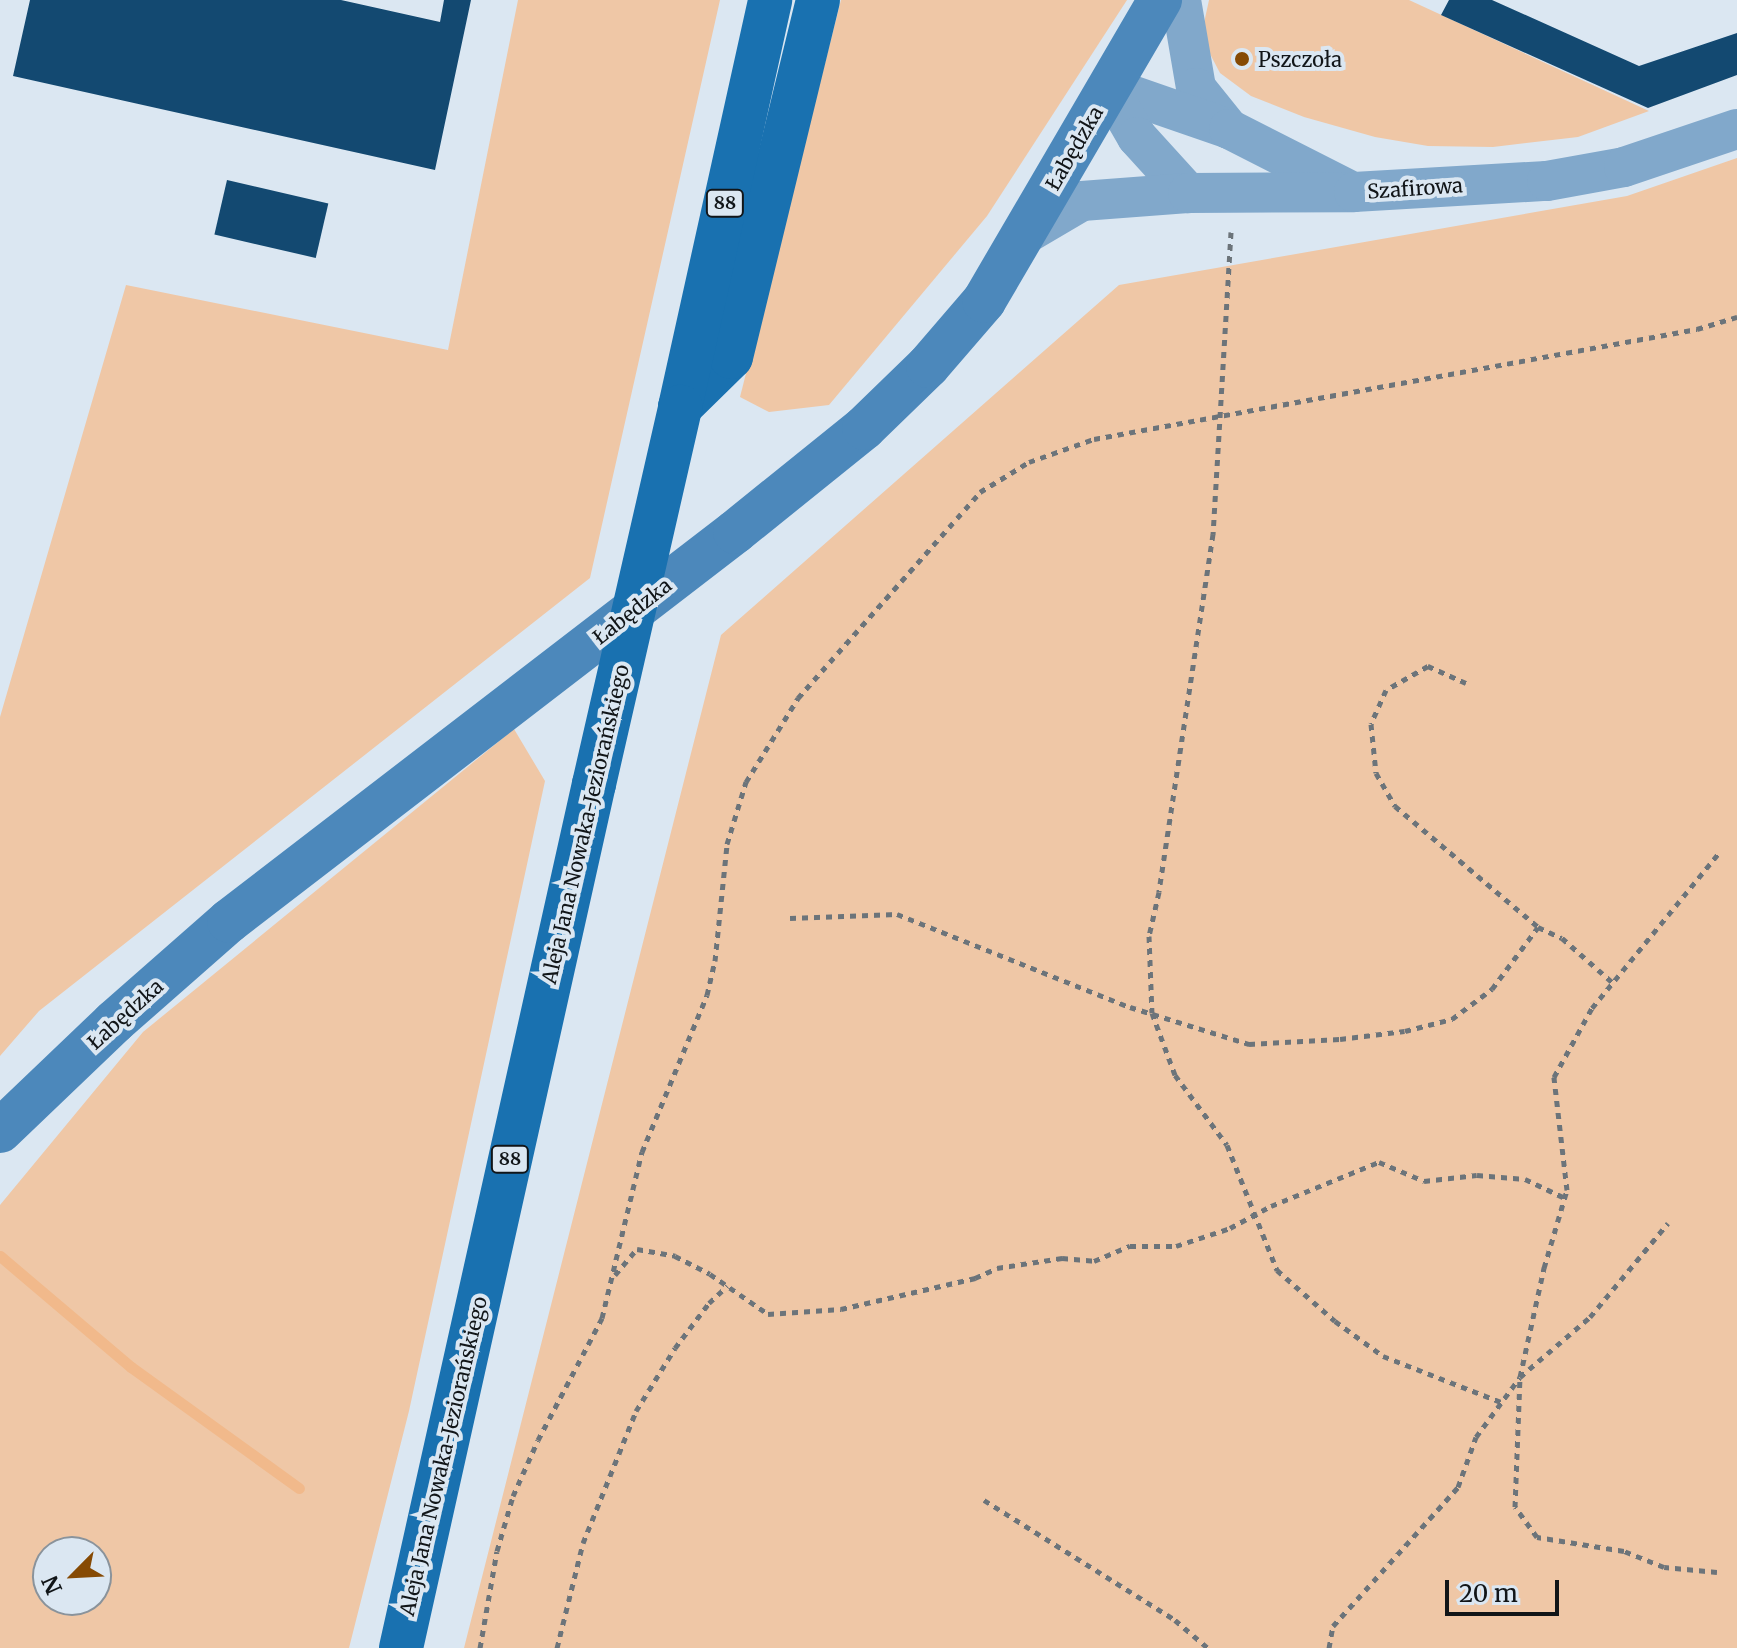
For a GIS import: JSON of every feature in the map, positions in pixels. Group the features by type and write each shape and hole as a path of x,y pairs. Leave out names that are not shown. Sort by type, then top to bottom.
{"main road":[{"name":"Aleja Jana Nowaka-Jeziorańskiego","path":"401,1648 770,0"},
{"path":"680,407 731,357 818,0"},
{"path":"382,1648 425,1534"}],"street":[{"name":"Łabędzka","path":"0,1131 114,1022 229,921 864,428 928,366 984,301 1160,0"},
{"path":"1181,0 1196,88 1229,129"},
{"name":"Szafirowa","path":"1108,87 1229,129 1354,192 1547,181 1624,167 1737,129"},
{"path":"1108,87 1137,137 1188,193"},
{"path":"1024,235 1082,201 1188,193 1354,192"}],"path":[{"path":"1231,220 1213,534 1159,892 1149,936 1152,1013 1175,1075 1227,1145 1277,1270 1335,1321 1383,1356 1501,1402"},
{"path":"480,1648 497,1551 513,1496 538,1440 602,1318 642,1152 707,995 715,961 721,890 735,811 746,782 798,698 980,492 1011,471 1094,439 1697,329 1737,317"},
{"path":"1466,683 1428,666 1386,690 1371,724 1376,773 1395,806 1538,927 1562,938 1613,983"},
{"path":"1717,1572 1664,1567 1624,1551 1537,1537 1515,1507 1520,1377 1544,1268 1567,1190 1554,1077 1592,1008 1718,854"},
{"path":"790,918 897,914 1152,1013 1249,1044 1405,1031 1452,1019 1492,989 1538,927"},
{"path":"614,1276 637,1249 675,1256 768,1314 841,1309 975,1278 997,1268 1062,1258 1094,1261 1130,1246 1176,1246 1230,1228 1379,1162 1424,1181 1477,1175 1525,1179 1565,1198"},
{"path":"1329,1648 1333,1626 1458,1487 1476,1437 1520,1377 1590,1317 1668,1223"},
{"path":"557,1648 583,1543 636,1411 675,1348 709,1303 727,1286"},
{"path":"984,1500 1175,1620 1208,1648"}],"shaded area":[{"path":"518,0 720,0 590,578 39,1011 0,1056 0,717 126,285 448,350"},
{"path":"841,0 1127,0 987,216 829,405 769,412 740,397"},
{"path":"1209,0 1409,0 1649,111 1578,137 1493,147 1428,146 1375,137 1304,117 1251,96 1220,73 1209,52 1204,23"},
{"path":"1737,158 1737,1648 464,1648 721,635 1119,285 1627,196"},
{"path":"514,729 545,781 409,1411 349,1648 0,1648 0,1205 143,1032"}],"building":[{"path":"30,0 341,0 440,22 444,0 471,0 435,170 13,76"},
{"path":"1449,0 1492,0 1639,66 1737,33 1737,75 1648,108 1441,15"},
{"path":"227,180 328,203 316,258 214,235"}],"waterway":[{"path":"0,1256 131,1367 299,1488"}],"place":[{"name":"Pszczoła","path":"1242,59"}]}
